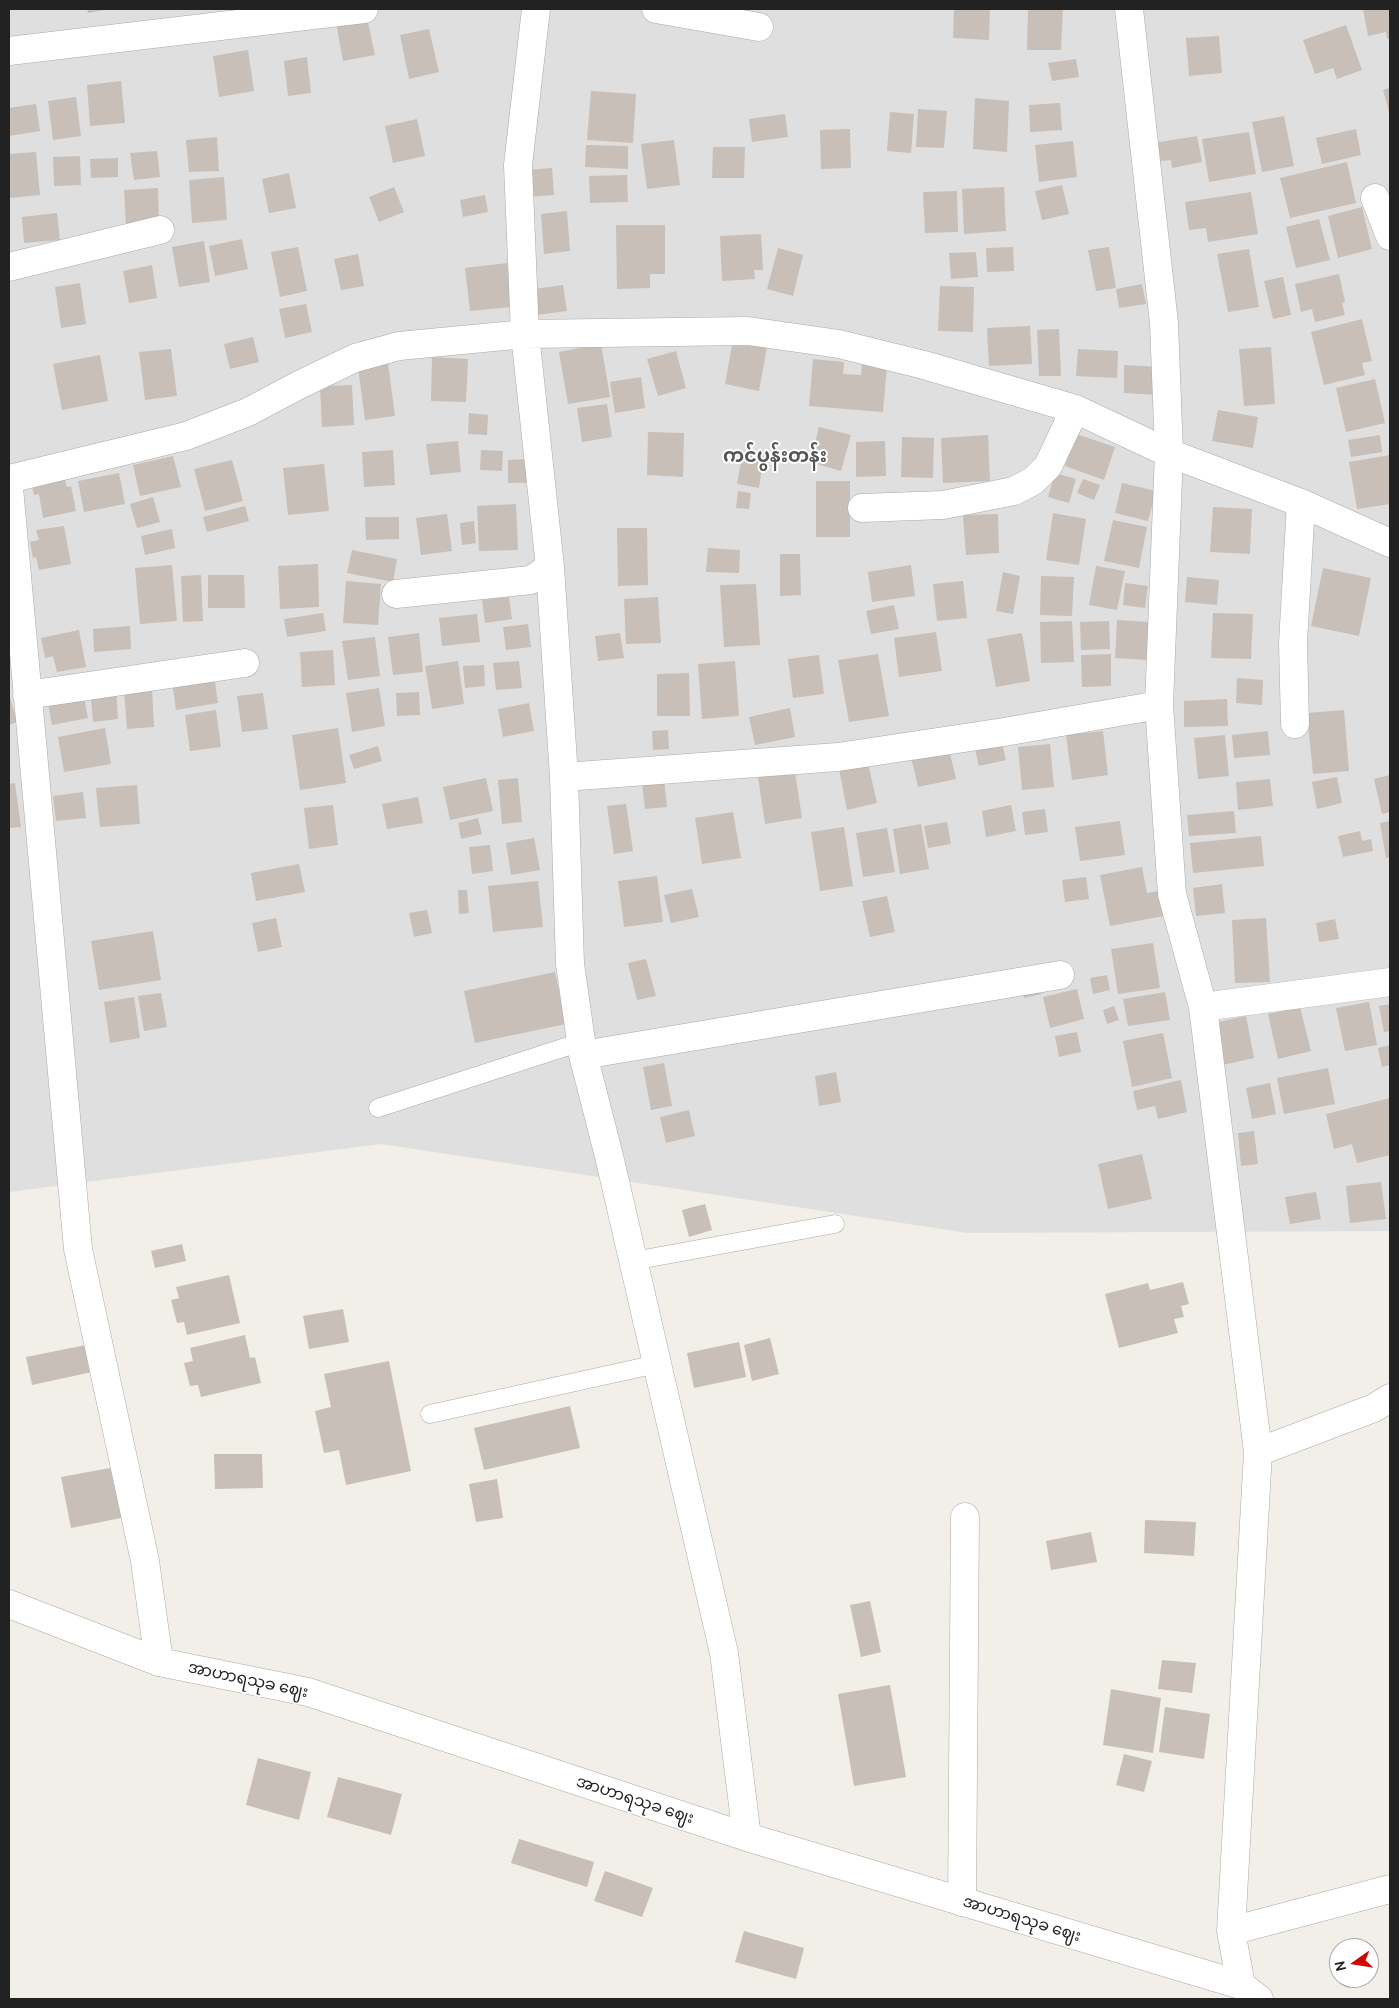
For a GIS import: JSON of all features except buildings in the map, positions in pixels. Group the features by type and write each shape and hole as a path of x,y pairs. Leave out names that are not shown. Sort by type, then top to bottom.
{"street":[{"path":"9,51 364,9"},
{"path":"536,9 518,165 525,334 550,567 564,777 570,964 582,1049 609,1156 724,1653 747,1837"},
{"path":"656,9 759,27"},
{"path":"1129,9 1164,323 1169,453 1159,705 1172,894 1204,1007 1258,1452 1231,1931 1250,1992"},
{"path":"1375,198 1390,236"},
{"path":"9,267 160,230"},
{"path":"9,479 186,436 248,412 355,358 399,346 525,334 748,331 839,344 924,365 1075,409 1169,453 1302,503 1390,543"},
{"path":"862,508 943,505 1014,490 1033,482 1048,466 1075,409"},
{"path":"9,488 78,1249 145,1561 158,1662"},
{"path":"1295,724 1292,643 1302,503"},
{"path":"396,594 530,580 550,567"},
{"path":"27,695 245,663"},
{"path":"564,777 838,757 1004,732 1159,705"},
{"path":"582,1049 1060,975"},
{"path":"1204,1007 1390,982"},
{"path":"1258,1452 1374,1408 1390,1398"},
{"path":"962,1902 966,1517"},
{"name":"အာဟာရသုခ ဈေး","path":"9,1604 158,1662 308,1692 747,1837 1250,1992"},
{"path":"1231,1931 1390,1889"}],"lane":[{"path":"378,1108 582,1049"},
{"path":"633,1261 835,1224"},
{"path":"430,1414 657,1364"}],"shaded area":[{"path":"9,9 1390,9 1390,1231 968,1233 381,1144 9,1192"}],"district":[{"name":"ကင်ပွန်းတန်း","path":"775,456"}]}
